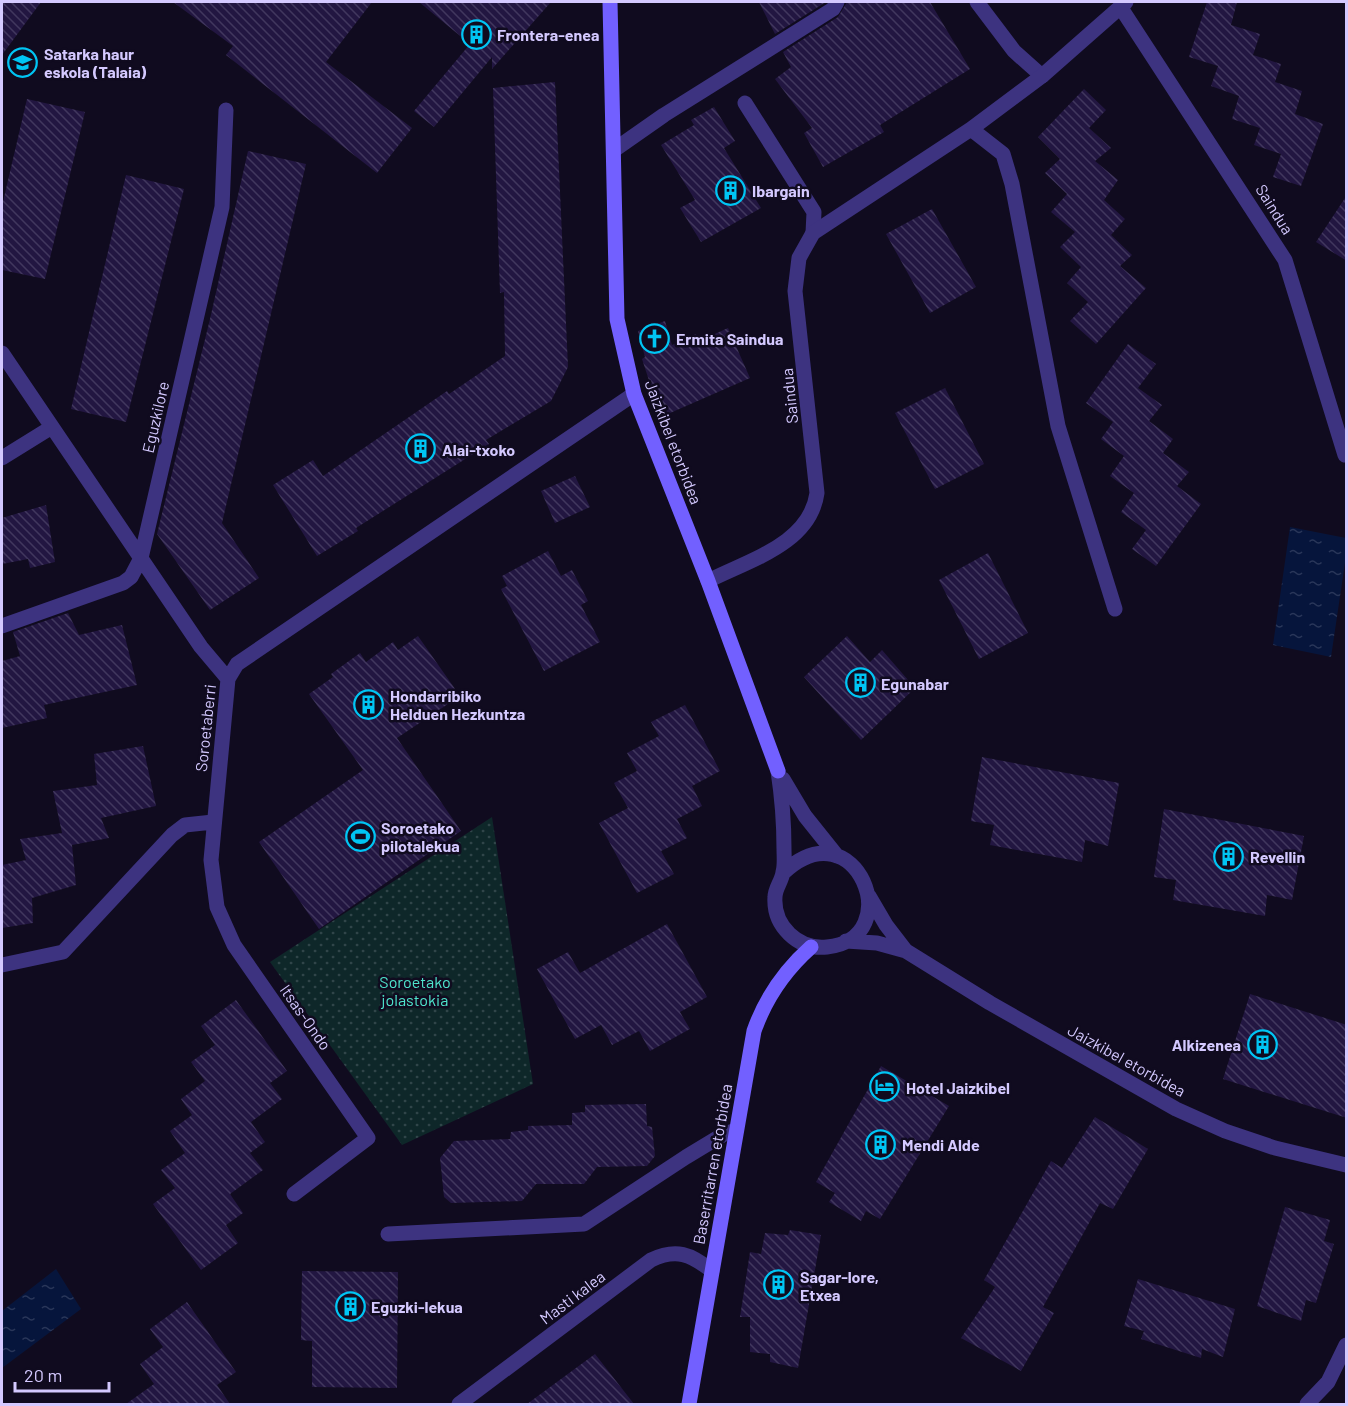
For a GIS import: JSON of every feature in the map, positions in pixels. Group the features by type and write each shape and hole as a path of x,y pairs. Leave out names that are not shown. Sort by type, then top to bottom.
{"street":[{"name":"Jaizkibel etorbidea","path":"610,2 618,319 634,394 708,581 778,771 805,816 837,856 847,861 862,876 869,896 886,925 906,951"},
{"path":"614,150 664,115 833,9 837,2"},
{"path":"976,2 1014,51 1042,76"},
{"name":"Saindua","path":"708,581 796,535 812,517 816,505 817,493 795,291 799,258 813,233 971,129 1042,76 1124,4 1286,260 1345,455"},
{"path":"745,103 814,212 813,233"},
{"name":"Eguzkilore","path":"141,558 222,207 226,110"},
{"path":"971,129 1003,154 1012,184 1058,426 1115,609"},
{"path":"2,353 6,370 42,413 141,558 131,577 123,583 2,627"},
{"path":"228,680 237,664 634,394"},
{"path":"2,458 52,427"},
{"name":"Soroetaberri","path":"141,558 201,647 228,680 213,822"},
{"name":"Jaizkibel etorbidea","path":"778,771 783,822 783,873 775,895 778,918 791,937 811,947 836,946 846,941 877,943 906,951 990,1003 1176,1109 1225,1131 1275,1148 1347,1165"},
{"path":"2,965 63,952 172,835 184,825 213,822"},
{"name":"Itsas-Ondo","path":"213,822 211,860 217,907 234,945 368,1138 294,1194"},
{"path":"783,873 794,862 808,856 822,854 837,856"},
{"path":"846,941 865,921 869,896"},
{"name":"Baserritarren etorbidea","path":"689,1404 749,1052 761,1012 782,976 811,947"},
{"path":"388,1234 584,1224 695,1151 724,1134 736,1130"},
{"name":"Masti kalea","path":"459,1404 651,1260 666,1253 682,1252 712,1271"},
{"path":"1307,1404 1328,1382 1347,1345"}],"green space":[{"name":"Soroetako jolastokia","path":"492,817 533,1084 402,1145 270,962"}],"water":[{"path":"1290,527 1346,538 1346,556 1331,657 1273,645"},
{"path":"56,1269 81,1309 2,1368 2,1311"}],"building":[{"path":"2,2 41,2 2,55"},
{"path":"173,2 372,2 326,62 412,128 377,173 226,55 233,46"},
{"path":"419,2 551,2 492,69 492,57 434,127 414,111 470,44"},
{"path":"759,2 826,2 775,34"},
{"path":"847,2 930,2 970,69 880,125 884,132 823,167 804,133 812,128 775,79 791,67 783,52 838,17"},
{"path":"1207,2 1237,2 1231,25 1260,34 1253,55 1281,64 1275,82 1302,91 1295,114 1323,124 1301,186 1273,177 1281,154 1254,145 1260,128 1232,119 1239,96 1211,86 1218,66 1189,57"},
{"path":"555,82 568,367 551,401 486,440 489,444 356,528 358,531 317,556 273,485 313,460 323,476 447,391 449,394 505,356 504,292 500,293 493,88"},
{"path":"1084,89 1106,110 1089,128 1111,148 1095,161 1118,180 1104,200 1125,219 1111,235 1132,255 1120,266 1146,288 1096,344 1070,321 1088,302 1067,283 1081,267 1060,247 1075,232 1051,212 1067,194 1045,173 1060,159 1038,137"},
{"path":"27,99 85,112 45,279 2,270 2,206"},
{"path":"714,107 735,141 724,148 761,208 701,242 680,208 695,200 661,145 694,125 691,120"},
{"path":"248,151 306,164 222,523 259,578 210,610 157,534 210,319"},
{"path":"126,175 184,189 126,422 71,409"},
{"path":"1347,195 1347,261 1316,242"},
{"path":"932,209 976,287 930,313 886,234"},
{"path":"665,321 672,345 696,334 699,341 728,328 750,378 661,417 642,359 645,357 638,331"},
{"path":"1128,344 1156,364 1138,388 1162,405 1149,421 1173,439 1163,453 1189,472 1177,486 1201,504 1156,566 1132,549 1146,530 1121,512 1134,493 1110,476 1124,456 1101,439 1113,422 1086,403"},
{"path":"945,388 984,464 935,489 895,413"},
{"path":"575,476 590,507 555,523 541,491"},
{"path":"46,505 55,562 30,568 28,559 2,564 2,518"},
{"path":"548,551 561,576 572,570 588,601 581,605 600,642 544,671 501,589 507,586 502,576"},
{"path":"988,553 1028,633 979,659 939,580"},
{"path":"68,613 79,635 122,625 137,685 44,705 47,718 2,728 2,661 20,656 13,632"},
{"name":"Soroetako pilotalekua","path":"418,636 460,696 397,738 461,831 319,929 259,842 363,770 309,694 333,677 331,674 360,653 366,662 393,642 398,650"},
{"name":"Egunabar","path":"847,636 870,662 882,650 915,688 861,740 804,677"},
{"path":"685,705 720,771 692,786 702,806 677,819 687,838 661,851 674,874 637,893 599,823 628,808 614,783 637,771 627,753 659,736 651,722"},
{"path":"143,746 156,806 101,818 109,838 72,845 76,885 32,898 33,923 2,928 2,865 26,860 20,839 62,833 53,791 97,785 94,754"},
{"path":"982,757 1119,783 1108,846 1085,840 1082,862 990,845 994,825 971,821"},
{"name":"Revellin","path":"1164,809 1304,836 1292,900 1267,895 1265,916 1173,900 1176,880 1154,877"},
{"path":"667,924 707,997 680,1012 690,1029 650,1051 639,1031 612,1045 601,1025 575,1039 537,969 568,952 580,973"},
{"path":"1250,994 1347,1025 1347,1118 1223,1079"},
{"path":"236,1000 287,1071 270,1083 282,1099 251,1122 265,1142 250,1153 263,1170 230,1194 243,1213 226,1225 238,1243 201,1270 153,1204 175,1188 161,1170 185,1153 170,1131 192,1115 181,1099 205,1081 191,1062 215,1045 201,1026"},
{"name":"Mendi Alde","path":"881,1066 949,1106 880,1219 866,1211 861,1221 829,1202 835,1193 816,1182"},
{"path":"646,1104 647,1126 652,1127 655,1156 647,1166 597,1167 584,1184 536,1184 522,1201 451,1203 444,1197 440,1158 454,1141 510,1139 511,1132 528,1130 528,1126 572,1125 572,1113 585,1112 585,1105"},
{"path":"1095,1117 1148,1149 1113,1209 1100,1203 1043,1307 1054,1313 1021,1371 961,1338 995,1287 984,1280 1051,1161 1062,1168"},
{"path":"1285,1207 1330,1220 1324,1241 1334,1244 1316,1303 1306,1300 1301,1321 1257,1306"},
{"name":"Sagar-lore, Etxea","path":"790,1230 821,1235 798,1368 770,1362 770,1354 750,1352 750,1317 740,1317 750,1252 761,1254 765,1233 788,1235"},
{"name":"Eguzki-lekua","path":"302,1271 398,1272 397,1388 312,1387 312,1341 301,1340"},
{"path":"1138,1279 1235,1309 1223,1357 1202,1349 1201,1358 1141,1339 1144,1331 1124,1326"},
{"path":"187,1302 236,1372 217,1385 230,1404 126,1404 154,1384 140,1364 163,1347 150,1329"},
{"path":"595,1354 634,1404 527,1404"}],"place":[{"name":"Frontera-enea","path":"476,34"},
{"name":"Satarka haur eskola (Talaia)","path":"23,62"},
{"name":"Ibargain","path":"731,190"},
{"name":"Ermita Saindua","path":"655,338"},
{"name":"Alai-txoko","path":"421,449"},
{"name":"Egunabar","path":"860,683"},
{"name":"Hondarribiko Helduen Hezkuntza","path":"369,704"},
{"name":"Soroetako pilotalekua","path":"360,836"},
{"name":"Revellin","path":"1229,856"},
{"name":"Alkizenea","path":"1262,1044"},
{"name":"Hotel Jaizkibel","path":"885,1087"},
{"name":"Mendi Alde","path":"881,1144"},
{"name":"Sagar-lore, Etxea","path":"779,1285"},
{"name":"Eguzki-lekua","path":"350,1306"}]}
